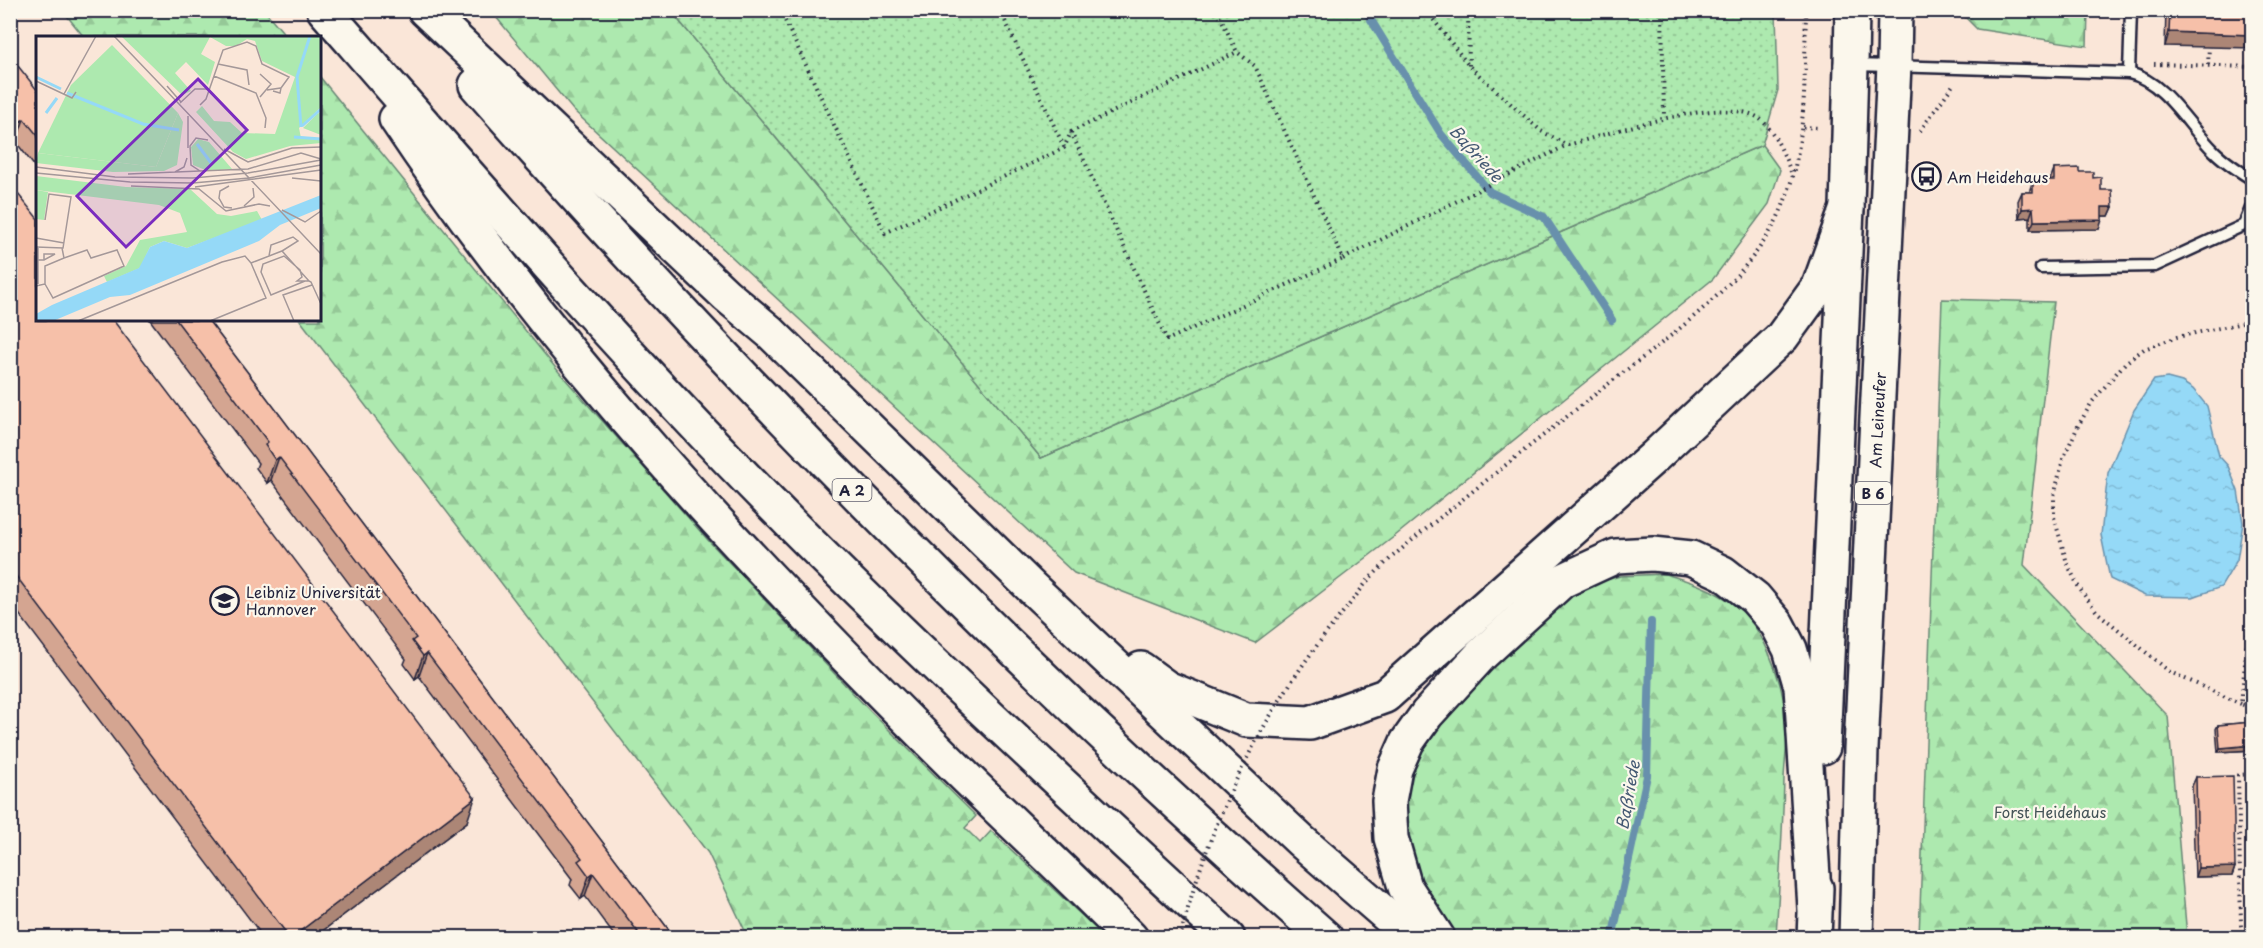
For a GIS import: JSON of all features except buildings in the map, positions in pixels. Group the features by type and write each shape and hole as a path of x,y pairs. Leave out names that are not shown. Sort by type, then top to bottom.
{"main road":[{"path":"323,10 439,184 532,306 613,403 751,559 941,753 1062,868 1131,938"},
{"path":"323,10 509,222 636,362 810,543 979,707 1228,938"},
{"name":"A 2","path":"410,10 692,325 842,481 1020,657 1326,938"},
{"path":"425,10 726,295 778,339 1030,586 1301,841 1413,938"},
{"name":"B 6","path":"1815,923 1847,208 1852,10"},
{"name":"Am Leineufer","path":"1857,932 1865,655 1895,10"},
{"path":"1030,586 1167,688 1246,720 1310,723 1385,696 1654,457 1782,337 1819,286 1847,208"},
{"path":"1438,938 1405,887 1391,838 1389,801 1395,769 1407,742 1426,714 1482,654 1562,581 1616,556 1653,554 1691,558 1723,573 1747,592 1777,624 1790,649 1801,687 1815,923"},
{"path":"1062,868 1142,938"}],"lane":[{"path":"2129,68 2131,10"},
{"path":"1851,65 2129,68 2158,88 2214,151 2232,167 2253,178"},
{"path":"2041,268 2155,266 2244,225 2253,206"}],"path":[{"path":"780,10 885,233 1065,148 1071,132 1237,52"},
{"path":"999,10 1065,148"},
{"path":"1217,10 1237,52 1256,66 1344,259"},
{"path":"1426,10 1469,66 1540,131 1568,145"},
{"path":"1468,10 1469,66"},
{"path":"1662,10 1664,118"},
{"path":"1180,938 1210,838 1248,753 1291,680 1369,579 1392,557 1673,333 1719,293 1754,255 1781,209 1803,128 1806,10"},
{"path":"2208,65 2209,47"},
{"path":"2129,68 2208,65 2253,67"},
{"path":"1071,132 1167,340 1344,259 1568,145 1664,118 1732,109 1759,118 1777,140 1792,175"},
{"path":"2253,321 2177,337 2144,349 2125,363 2092,402 2078,426 2063,459 2054,496 2054,517 2067,563 2079,588 2097,612 2170,672 2253,708"},
{"path":"2241,704 2253,592"},
{"path":"2243,938 2238,775 2253,774"}],"green space":[{"path":"63,11 265,11 286,36 83,36"},
{"path":"491,11 671,11 1041,458 1762,145 1780,170 1769,204 1713,279 1395,536 1255,643 1074,573 573,110"},
{"path":"671,11 1776,11 1778,90 1762,145 1041,458"},
{"path":"1959,11 2088,11 2087,46 1977,29"},
{"path":"321,78 559,372 708,540 870,711 976,816 965,828 980,843 991,831 1105,937 748,937 708,853 301,321 321,321"},
{"name":"Forst Heidehaus","path":"1942,299 2054,302 2024,565 2168,716 2187,937 1919,937"},
{"path":"1665,574 1708,589 1732,603 1743,613 1762,639 1780,685 1787,730 1776,937 1447,938 1403,846 1405,787 1415,758 1440,718 1474,680 1561,601 1589,585 1620,576"}],"water":[{"path":"2167,378 2182,382 2193,389 2207,406 2219,456 2228,466 2238,491 2243,523 2237,560 2221,587 2193,597 2145,596 2110,579 2101,535 2108,473 2134,410 2154,380"}],"waterway":[{"name":"Baßriede","path":"1365,10 1441,134 1490,192 1544,217 1612,320"},
{"name":"Baßriede","path":"1613,934 1647,776 1651,622"}],"place":[{"name":"Am Heidehaus","path":"1926,176"},
{"name":"Leibniz Universität Hannover","path":"225,600"}]}
